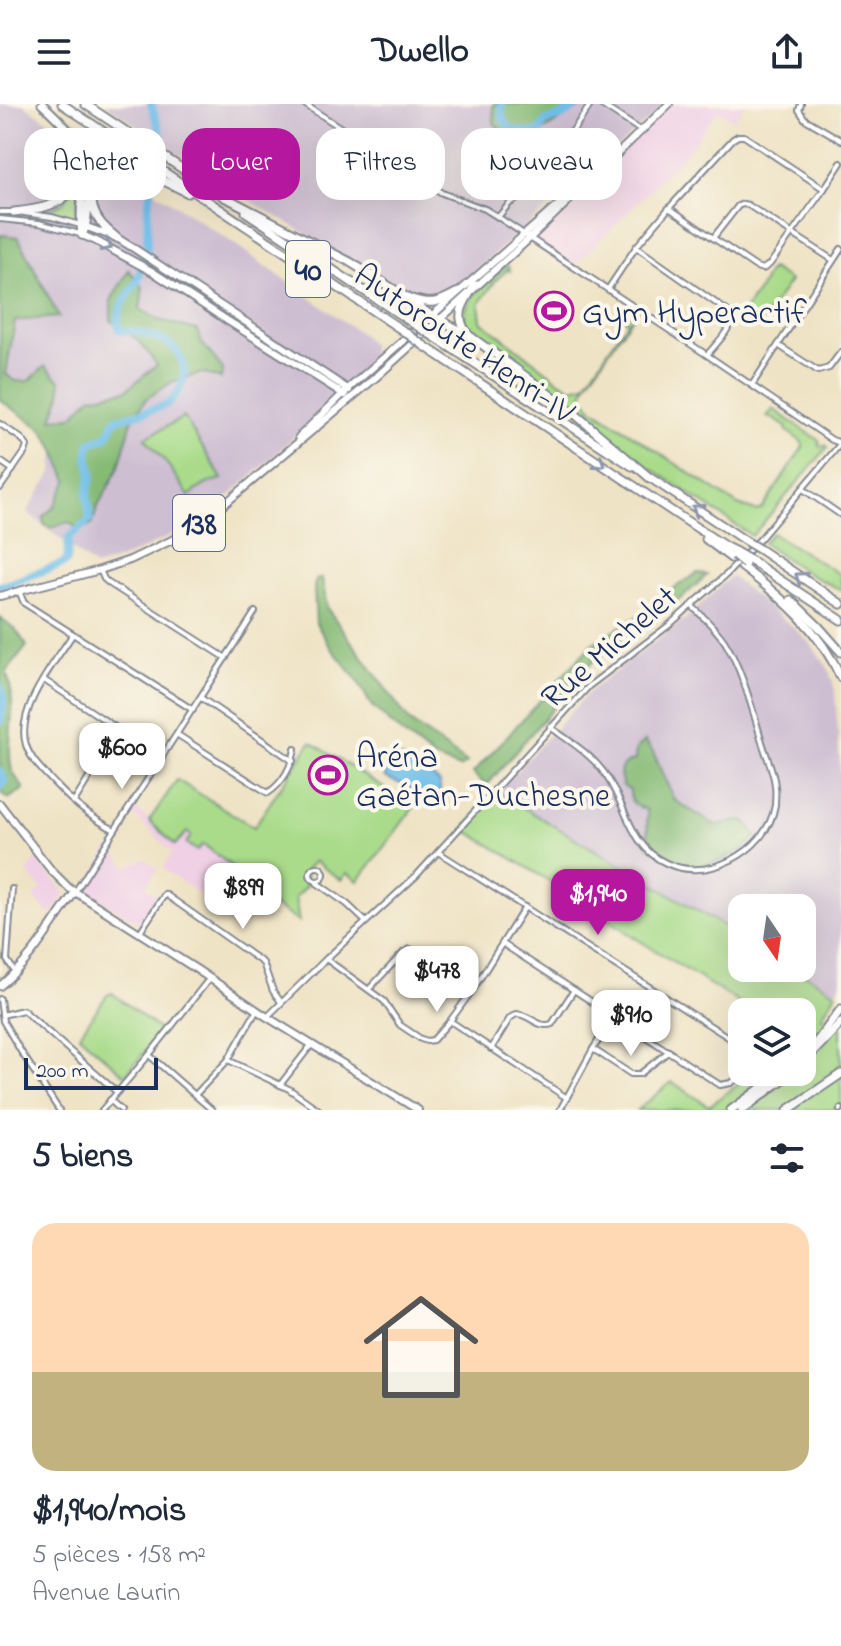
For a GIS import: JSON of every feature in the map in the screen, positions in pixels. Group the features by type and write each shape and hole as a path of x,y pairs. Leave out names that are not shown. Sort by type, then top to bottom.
{"highway":[{"path":"42,104 65,128"},
{"name":"Autoroute Henri-IV","path":"62,104 98,128"},
{"name":"Autoroute Henri-IV","path":"85,104 182,168"},
{"name":"Autoroute Henri-IV","path":"166,178 405,332 734,555"},
{"path":"14,212 41,209 62,200"},
{"path":"83,200 83,229"},
{"path":"83,229 89,200"},
{"path":"92,200 94,213 117,238"},
{"name":"Autoroute Henri-IV","path":"229,200 841,604"},
{"path":"231,200 350,262 470,336 566,407 650,478"},
{"path":"470,336 464,329 461,311 475,285"},
{"path":"406,297 439,302 456,293"},
{"path":"670,510 746,564 802,610 841,652"},
{"path":"746,564 841,620"},
{"path":"746,564 808,625 841,678"},
{"path":"816,1042 841,1012"},
{"path":"816,1047 841,1023"},
{"path":"788,1110 841,1074"},
{"path":"731,1110 768,1086"},
{"path":"742,1110 772,1086"}],"main road":[{"name":"138","path":"0,596 100,570 152,550 220,509 440,319 669,104"},
{"path":"83,229 117,238 135,249 352,398"},
{"path":"83,229 321,381 346,391"},
{"name":"138","path":"284,454 346,391 456,293 527,236"},
{"path":"321,381 334,396 333,404"},
{"path":"0,804 64,884 267,1017 418,1110"},
{"path":"0,986 35,951 75,892"}],"street":[{"path":"304,104 442,193 498,217 832,440 841,443"},
{"path":"498,217 510,203 531,192 591,104"},
{"path":"600,104 640,130"},
{"path":"801,104 799,110 805,119 841,140"},
{"path":"608,289 636,247 669,208 738,136 744,136 824,189"},
{"path":"669,208 763,269 770,264 841,163"},
{"path":"713,238 738,206 743,204 833,260"},
{"path":"0,212 52,217 83,229"},
{"path":"0,219 83,229"},
{"path":"636,247 732,316 730,326 707,355"},
{"path":"752,385 841,249"},
{"path":"778,345 818,371 829,368 841,352"},
{"path":"0,424 27,446 0,488"},
{"name":"Rue Michelet","path":"267,1017 416,876 589,686 655,637 727,574 841,443"},
{"path":"0,461 13,470"},
{"path":"803,489 841,515"},
{"path":"100,570 110,584 226,658"},
{"path":"19,591 24,603 193,710"},
{"path":"550,727 600,767 613,785 632,830 662,862 680,868 702,869 725,863 747,851 768,826 775,803 775,786 733,656 713,627 692,606"},
{"path":"75,892 255,612"},
{"path":"73,634 33,697 25,717 26,744 35,762 68,798 115,830"},
{"path":"44,680 162,758"},
{"path":"201,698 293,761"},
{"path":"74,802 119,729"},
{"path":"177,734 268,793 274,790 293,761 295,749"},
{"path":"438,852 728,1037"},
{"path":"317,883 366,922"},
{"path":"12,889 7,960 16,973"},
{"path":"140,932 165,894 256,956 263,963 273,991 282,1003"},
{"path":"326,959 384,1001 400,1025 421,1039 433,1040 474,988 525,907"},
{"path":"502,943 720,1085 728,1084"},
{"path":"369,989 410,949 474,988"},
{"path":"102,1110 210,978"},
{"path":"491,1049 510,1018 516,1014 543,1026 552,1024 574,990"},
{"path":"0,999 3,1021 59,1110"},
{"path":"2,1015 23,1010 117,1092"},
{"path":"195,1095 228,1060 257,1010"},
{"path":"560,1110 614,1016"},
{"path":"450,1021 567,1098"},
{"path":"280,1085 312,1044"},
{"path":"593,1049 631,1074 640,1074 669,1051"},
{"path":"149,1055 212,1110"},
{"path":"228,1060 280,1085 319,1110"},
{"path":"110,1100 121,1110"}],"shaded area":[{"path":"0,104 23,104 59,128 24,128 24,200 166,199 360,333 372,349 371,363 367,369 222,502 166,538 95,567 27,512 53,471 55,450 42,429 0,400"},
{"path":"105,104 667,104 622,143 622,128 461,128 461,200 556,200 446,296 436,301 417,300 249,200 300,200 300,128 182,128 182,156 166,145 166,128 140,128"},
{"path":"669,104 745,104 734,120 718,111 686,153 571,270 523,239 565,200 622,200 622,147"},
{"path":"731,576 801,634 828,668 835,690 841,782 841,981 836,993 816,981 816,894 728,894 728,929 497,792 591,690 689,616"},
{"path":"132,805 175,845 186,832 250,880 249,890 231,916 163,869 172,852 130,812"},
{"path":"109,848 126,867 145,859 158,869 145,887 159,897 141,924 86,891"},
{"path":"36,858 65,893 51,916 33,897 42,889 27,872"}],"green space":[{"path":"493,104 586,104 548,128 498,128 494,123"},
{"path":"53,108 84,128 70,128"},
{"path":"64,200 78,200 76,220 43,213"},
{"path":"0,235 18,237 59,317 15,321 6,374 15,381 29,381 45,366 60,380 61,394 52,419 72,417 91,397 126,390 157,365 140,342 111,320 111,300 129,270 143,287 140,309 159,320 197,330 201,342 223,369 221,379 203,373 172,382 146,399 132,421 118,469 97,508 92,525 79,529 68,522 49,528 44,524 43,517 54,507 68,480 42,429 0,400"},
{"path":"506,266 510,271 507,270 496,280 479,304 481,321 572,388 585,385 628,321 624,319 630,311 635,313 588,382 583,396 592,408 738,505 756,511 762,509 803,447 802,442 786,427 767,417 773,409 820,441 818,445 828,447 752,536 646,465 467,329 465,319 470,301 483,285"},
{"path":"772,269 790,281 760,324 742,313"},
{"path":"184,417 222,479 208,483 189,496 145,438"},
{"path":"772,533 841,575 841,590 808,574 763,543"},
{"path":"697,573 707,575 684,596 594,660 488,784 480,781 473,773 593,643 638,616"},
{"path":"322,578 327,608 410,722 467,763 459,768 434,758 371,705 316,623 314,587 316,580"},
{"path":"0,617 16,630 27,646 6,673 12,696 11,766 24,789 8,799 0,790"},
{"path":"645,741 674,800 715,825 745,820 757,836 744,849 699,867 674,861 648,845 647,810 632,802 630,790 623,786 620,772 623,766 635,760 636,749"},
{"path":"311,742 414,807 358,881 347,873 341,880 314,861 306,870 306,886 295,898 299,922 249,890 249,880 203,844 197,851 186,843 191,836 187,832 175,845 149,821 177,780 254,827"},
{"path":"497,792 728,929 728,982 816,981 836,993 822,1016 841,1028 841,1104 831,1110 637,1110 672,1082 709,1106 736,1086 816,1086 816,998 732,998 464,829"},
{"path":"112,993 162,1032 125,1075 79,1035 107,995"}],"water":[{"path":"398,757 440,783 440,796 425,798 385,777 385,763"}],"waterway":[{"path":"0,586 67,561 69,537 90,520 87,494 92,474 88,456 90,443 106,437 116,419 170,402 182,382 183,363 172,346 153,336 120,330 118,324 124,301 138,280 147,247 148,207 161,135 151,104"},
{"path":"502,104 506,124 517,130 538,133 546,121 564,115 578,104"},
{"path":"750,586 791,618"},
{"path":"0,687 3,696 0,722"},
{"path":"0,772 5,781 0,788"}],"place":[{"name":"Gym Hyperactif","path":"554,311"},
{"name":"Aréna Gaétan-Duchesne","path":"328,775"}]}
